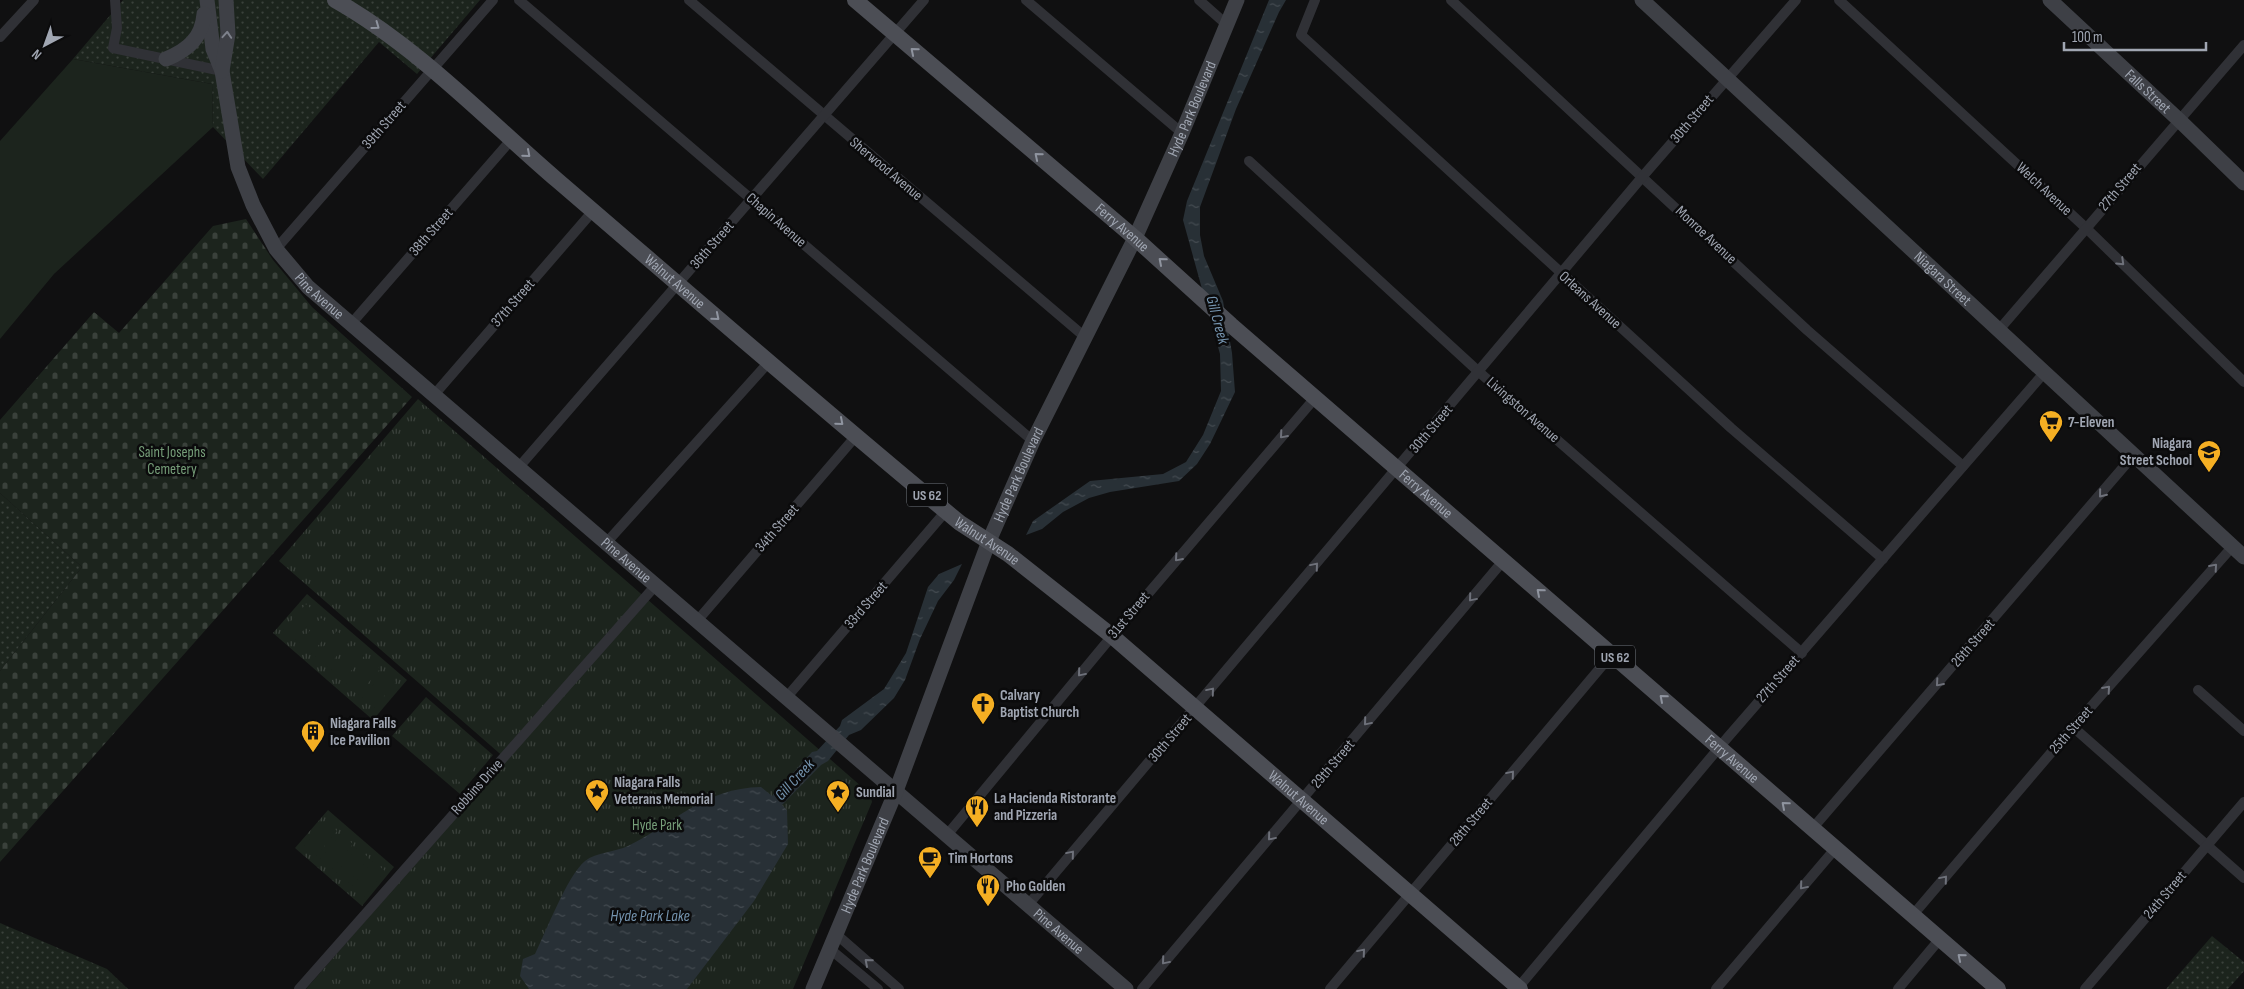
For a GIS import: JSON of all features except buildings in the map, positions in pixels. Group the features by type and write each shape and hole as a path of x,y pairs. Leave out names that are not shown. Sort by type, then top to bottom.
{"main road":[{"path":"166,59 189,46 201,32 204,14 202,0"},
{"path":"207,0 213,49 222,71"},
{"path":"222,71 228,34 226,0"},
{"name":"Walnut Avenue","path":"335,0 385,32 432,70 593,211 946,512 1060,592 1518,989"},
{"name":"Ferry Avenue","path":"855,0 1135,238 1198,293 1231,325 1998,989"},
{"name":"Hyde Park Boulevard","path":"813,989 896,791 989,541 1033,441 1135,238 1182,133 1237,0"},
{"name":"Niagara Street","path":"1642,0 2238,552"},
{"name":"Falls Street","path":"2050,0 2244,183"},
{"name":"Pine Avenue","path":"222,71 238,167 253,206 276,249 308,287 1126,989"}],"street":[{"path":"0,37 34,0"},
{"path":"115,0 117,28 113,48 222,71"},
{"name":"39th Street","path":"276,249 493,0"},
{"name":"Chapin Avenue","path":"519,0 1033,441"},
{"name":"Sherwood Avenue","path":"689,0 1084,337"},
{"name":"36th Street","path":"519,467 924,0"},
{"path":"1026,0 1182,133"},
{"path":"1199,0 1226,24"},
{"name":"Orleans Avenue","path":"1315,0 1301,35 1731,428 1884,559"},
{"name":"Monroe Avenue","path":"1451,0 1807,330 1963,466"},
{"name":"30th Street","path":"1028,905 1726,78 1796,0"},
{"name":"Welch Avenue","path":"1840,0 2086,228 2244,382"},
{"name":"27th Street","path":"1998,331 2244,45"},
{"name":"38th Street","path":"352,324 511,140"},
{"name":"Livingston Avenue","path":"1248,161 1479,372 1802,653"},
{"name":"37th Street","path":"434,395 593,211"},
{"path":"607,542 769,362"},
{"name":"27th Street","path":"1518,989 1719,748 2044,374"},
{"name":"31st Street","path":"947,835 1112,636 1315,398"},
{"name":"34th Street","path":"697,621 856,436"},
{"name":"26th Street","path":"1812,829 2094,505 2133,456"},
{"name":"33rd Street","path":"786,698 946,512"},
{"name":"25th Street","path":"1912,916 2073,727 2238,552"},
{"name":"29th Street","path":"1142,989 1503,561"},
{"name":"Robbins Drive","path":"299,989 656,585"},
{"name":"28th Street","path":"1330,989 1612,654"},
{"path":"2198,690 2244,731"},
{"path":"2073,727 2244,878"},
{"name":"24th Street","path":"2085,989 2244,802"},
{"path":"1716,989 1835,849"},
{"path":"836,934 899,989"},
{"path":"1898,989 1940,940"},
{"path":"830,949 878,989"}],"green space":[{"path":"123,0 480,0 417,74 379,42 263,179 213,127 212,84 73,59"},
{"path":"73,59 212,84 213,127 54,274 0,339 0,141"},
{"name":"Saint Josephs Cemetery","path":"246,219 273,260 312,307 412,397 0,862 0,671 82,567 0,493 0,420 94,312 119,333 213,226"},
{"name":"Hyde Park","path":"418,399 870,794 872,802 793,989 306,989 506,759 279,561"},
{"path":"0,493 82,567 0,671"},
{"path":"307,594 407,680 373,720 273,633"},
{"path":"306,604 317,614 295,640 283,630"},
{"path":"321,618 333,628 311,654 299,643"},
{"path":"337,631 349,642 327,667 315,657"},
{"path":"353,645 365,655 342,681 331,670"},
{"path":"369,659 380,669 358,695 346,684"},
{"path":"384,672 396,682 374,708 362,698"},
{"path":"426,697 493,755 460,794 392,736"},
{"path":"471,748 483,758 461,783 449,773"},
{"path":"328,810 394,867 362,906 295,848"},
{"path":"325,821 337,831 316,856 304,846"},
{"path":"341,834 353,844 332,869 320,859"},
{"path":"357,848 369,858 348,883 336,873"},
{"path":"373,861 385,871 364,897 352,886"},
{"path":"0,923 107,969 128,989 0,989"},
{"path":"2212,936 2244,962 2244,971 2228,989 2166,989"}],"water":[{"name":"Gill Creek","path":"1269,0 1286,0 1236,109 1200,207 1200,235 1204,256 1223,301 1232,353 1235,392 1210,444 1197,464 1179,481 1110,492 1089,498 1063,512 1042,529 1026,535 1033,521 1090,481 1163,474 1186,462 1203,435 1221,391 1220,354 1183,220 1187,201"},
{"name":"Hyde Park Lake","path":"962,564 954,580 938,601 920,639 905,680 894,698 861,730 849,735 828,761 821,765 782,805 787,810 788,844 754,901 687,989 529,989 520,976 523,959 535,954 564,891 578,868 585,861 628,846 691,808 723,793 761,787 772,796 812,752 817,751 840,726 842,720 884,689 906,653 928,587 939,574"}],"place":[{"name":"7-Eleven","path":"2051,443"},
{"name":"Niagara Street School","path":"2209,473"},
{"name":"Calvary Baptist Church","path":"983,725"},
{"name":"Niagara Falls Ice Pavilion","path":"313,753"},
{"name":"Niagara Falls Veterans Memorial","path":"597,812"},
{"name":"Sundial","path":"838,813"},
{"name":"La Hacienda Ristorante and Pizzeria","path":"977,828"},
{"name":"Tim Hortons","path":"930,879"},
{"name":"Pho Golden","path":"988,907"}]}
